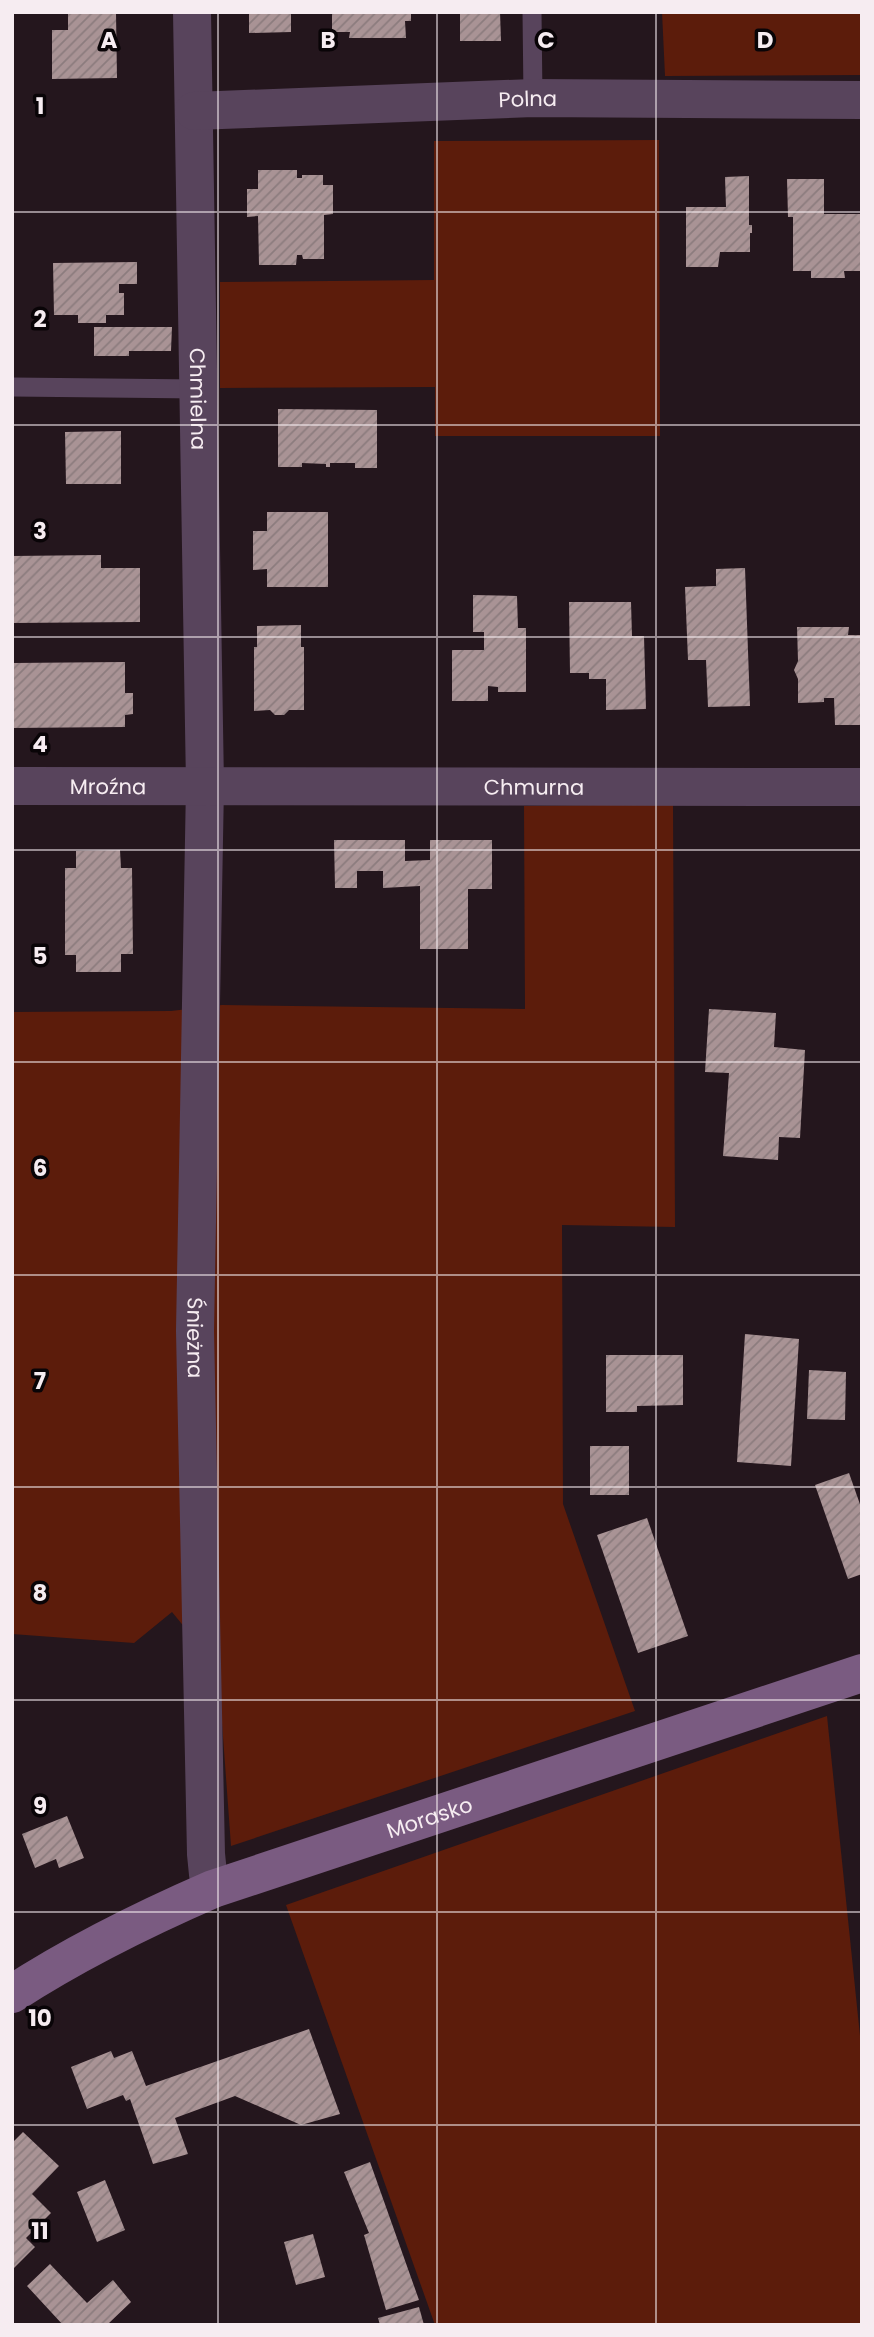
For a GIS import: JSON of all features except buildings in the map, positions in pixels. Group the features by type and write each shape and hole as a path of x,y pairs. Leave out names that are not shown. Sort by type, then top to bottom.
{"street":[{"name":"Chmielna","path":"192,12 205,785"},
{"name":"Polna","path":"194,111 533,98 862,100"},
{"name":"Mroźna","path":"12,786 205,785"},
{"name":"Chmurna","path":"205,785 862,787"},
{"name":"Śnieżna","path":"205,785 195,1331 206,1854 213,1889"},
{"name":"Morasko","path":"12,1994 145,1920 213,1889 862,1673"}],"lane":[{"path":"532,12 533,98"},
{"path":"12,387 199,388"}],"shaded area":[{"path":"662,12 862,12 862,75 665,76"},
{"path":"659,140 660,436 435,436 435,387 220,388 220,282 434,280 434,141"},
{"path":"673,804 675,1227 562,1225 563,1504 635,1711 231,1846 218,1668 172,1612 134,1643 12,1634 12,1012 171,1011 222,1005 525,1009 524,806"},
{"path":"827,1716 862,2055 862,2325 435,2325 286,1905"}]}
